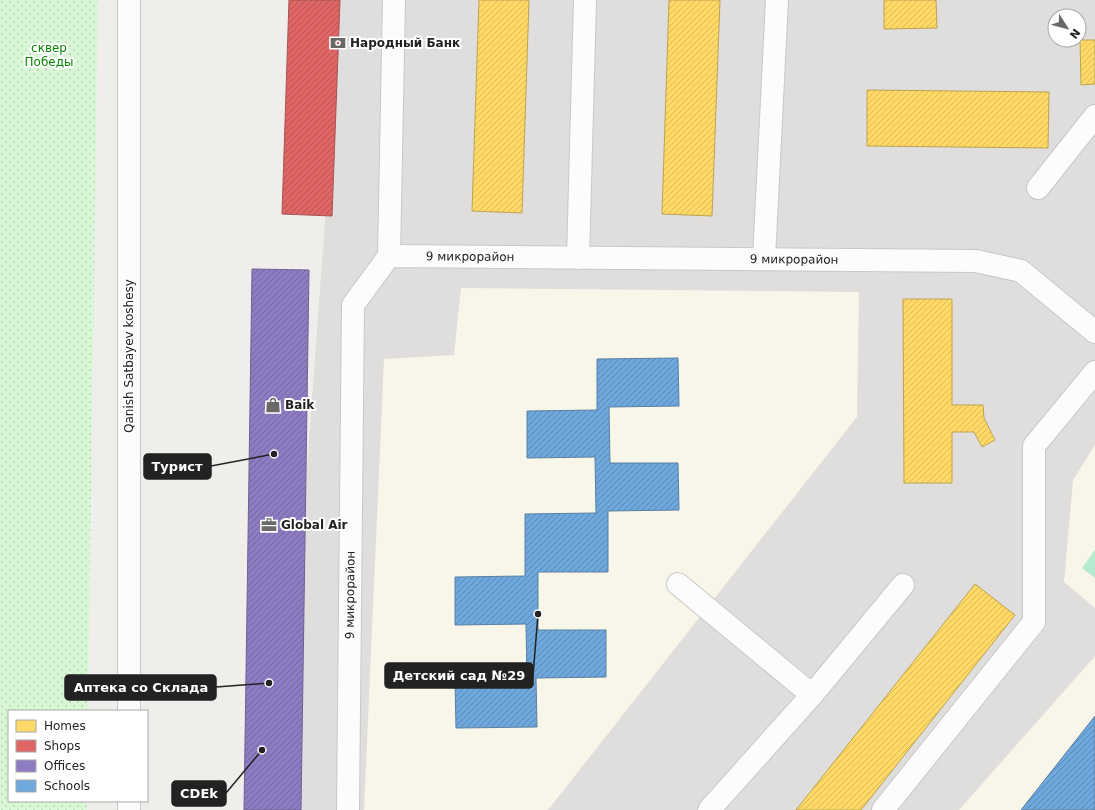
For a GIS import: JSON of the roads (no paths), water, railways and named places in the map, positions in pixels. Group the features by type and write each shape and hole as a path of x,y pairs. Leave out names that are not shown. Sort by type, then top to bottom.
{"street":[{"name":"Qanish Satbayev koshesy","path":"129,710 130,0"},
{"path":"389,256 394,0"},
{"path":"578,258 585,0"},
{"path":"764,259 777,0"},
{"path":"1038,188 1095,116"},
{"name":"9 микрорайон","path":"348,810 353,305 389,256 976,261 1021,272 1095,332"},
{"path":"883,810 1034,622 1034,446 1095,372"},
{"path":"678,584 812,695"},
{"path":"709,810 812,695 903,585"}],"place":[{"name":"Народный Банк","path":"338,43"},
{"name":"Baik","path":"273,405"},
{"name":"Турист","path":"274,454"},
{"name":"Global Air","path":"269,525"},
{"name":"Детский сад №29","path":"538,614"},
{"name":"Аптека со Склада","path":"269,683"},
{"name":"CDEk","path":"262,750"}],"park label":[{"name":"сквер Победы","path":"49,55"}]}
